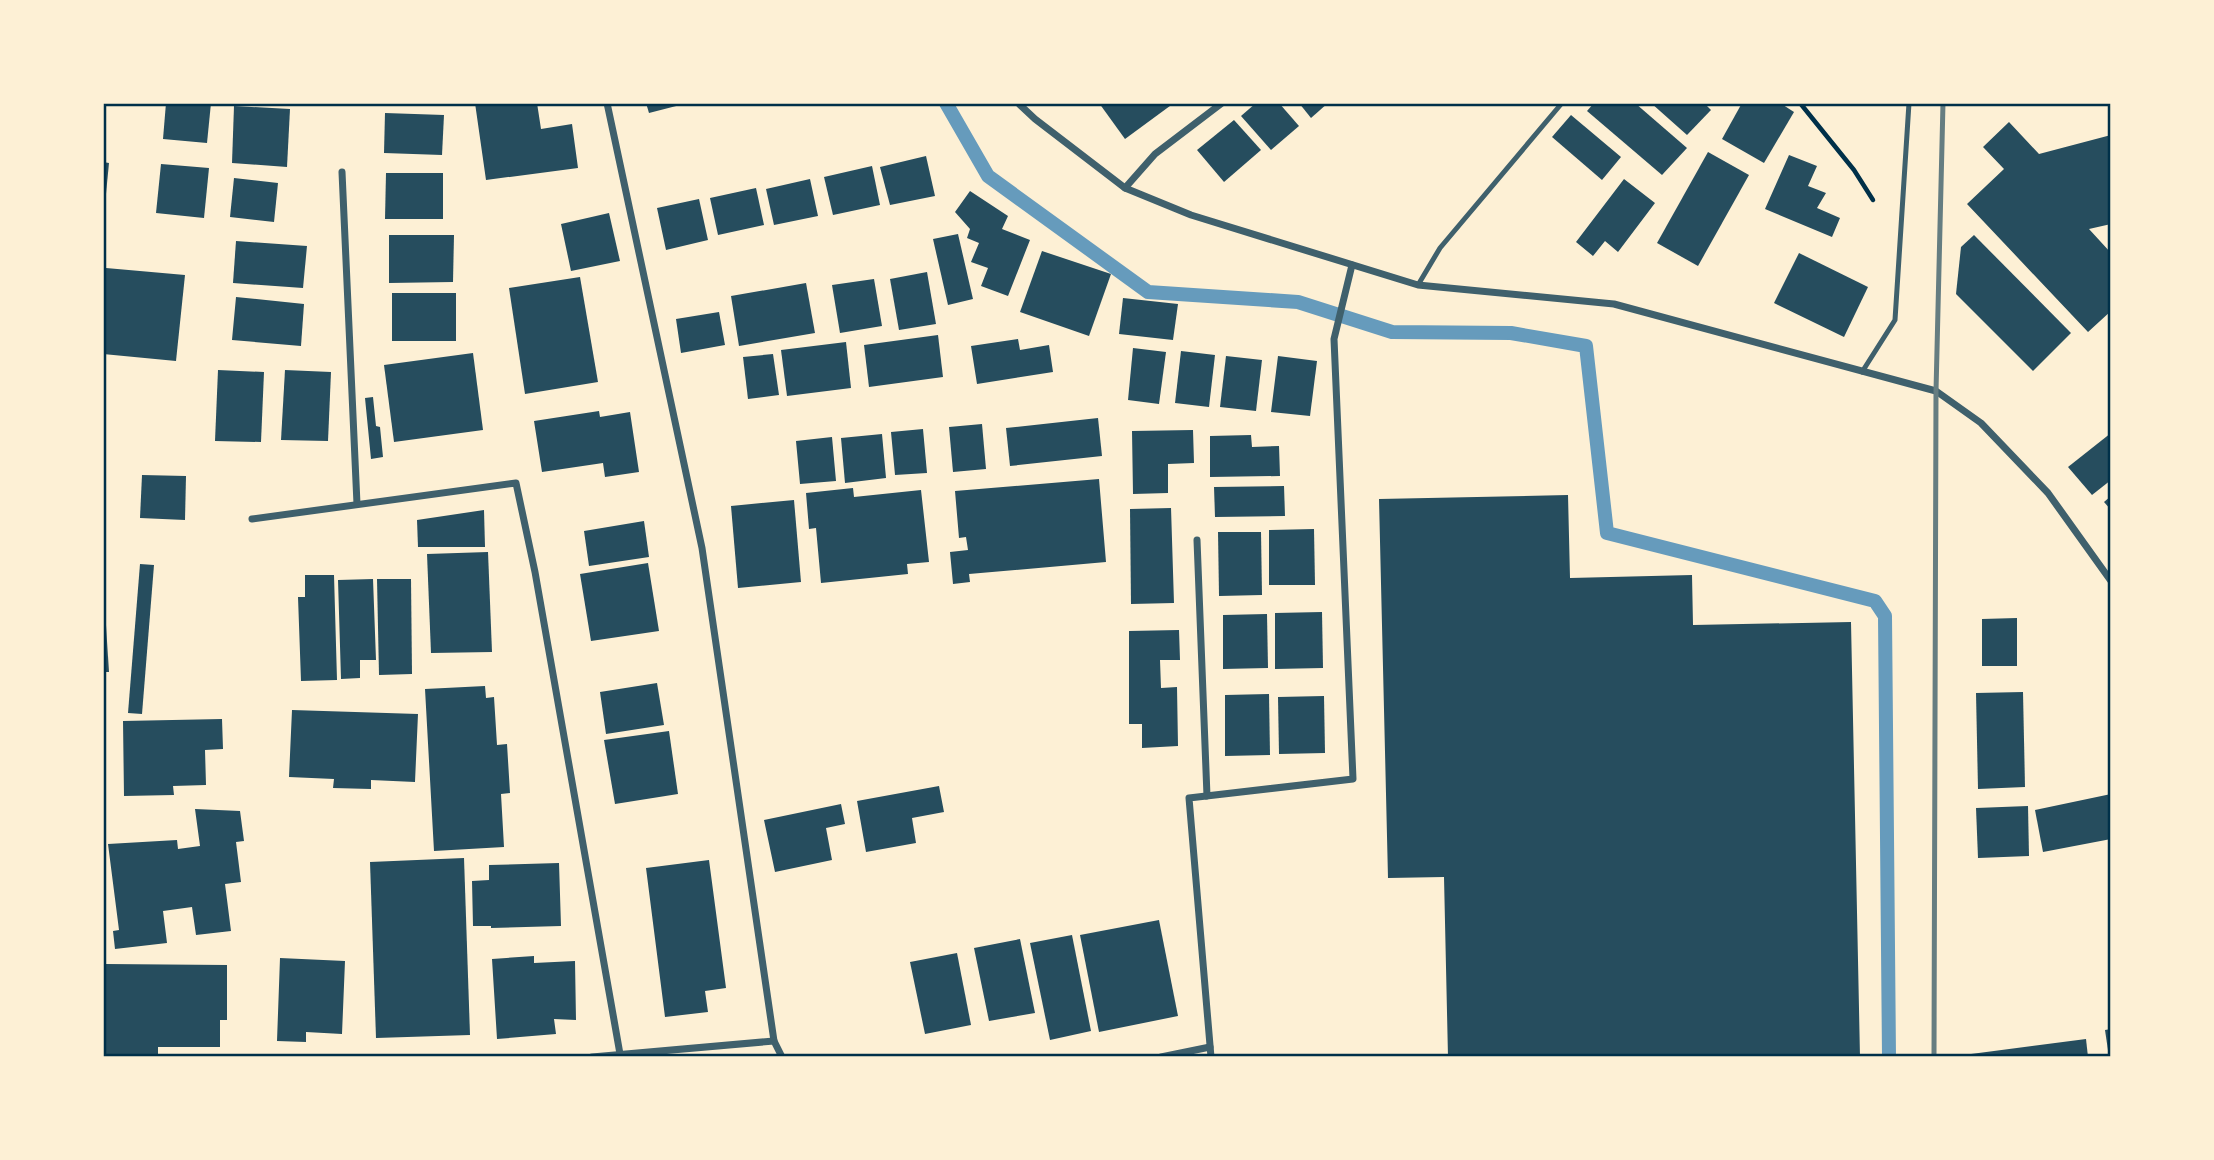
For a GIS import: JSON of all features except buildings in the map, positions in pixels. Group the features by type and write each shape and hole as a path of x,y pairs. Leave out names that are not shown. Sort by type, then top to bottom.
{"street":[{"path":"607,103 702,548 774,1041 782,1057"},
{"path":"1018,103 1125,188 1191,215 1418,285 1615,304 1936,391 1982,423 2048,493 2111,582"},
{"path":"1125,188 1155,154 1222,103"},
{"path":"342,172 357,504"},
{"path":"1211,1057 1189,798 1353,779 1334,339 1352,265"},
{"path":"253,519 516,483 535,572 620,1054"},
{"path":"1197,540 1208,796"},
{"path":"592,1057 774,1041"},
{"path":"1161,1057 1210,1047"}],"lane":[{"path":"1418,285 1440,248 1562,103"},
{"path":"1862,372 1895,320 1909,103"}],"path":[{"path":"1800,103 1854,170 1900,242"}],"waterway":[{"path":"946,103 988,176 1148,292 1298,302 1392,332 1511,333 1586,346 1607,533 1875,601 1885,616 1889,1057"}],"railway":[{"path":"1934,1057 1936,391 1943,103"}]}
